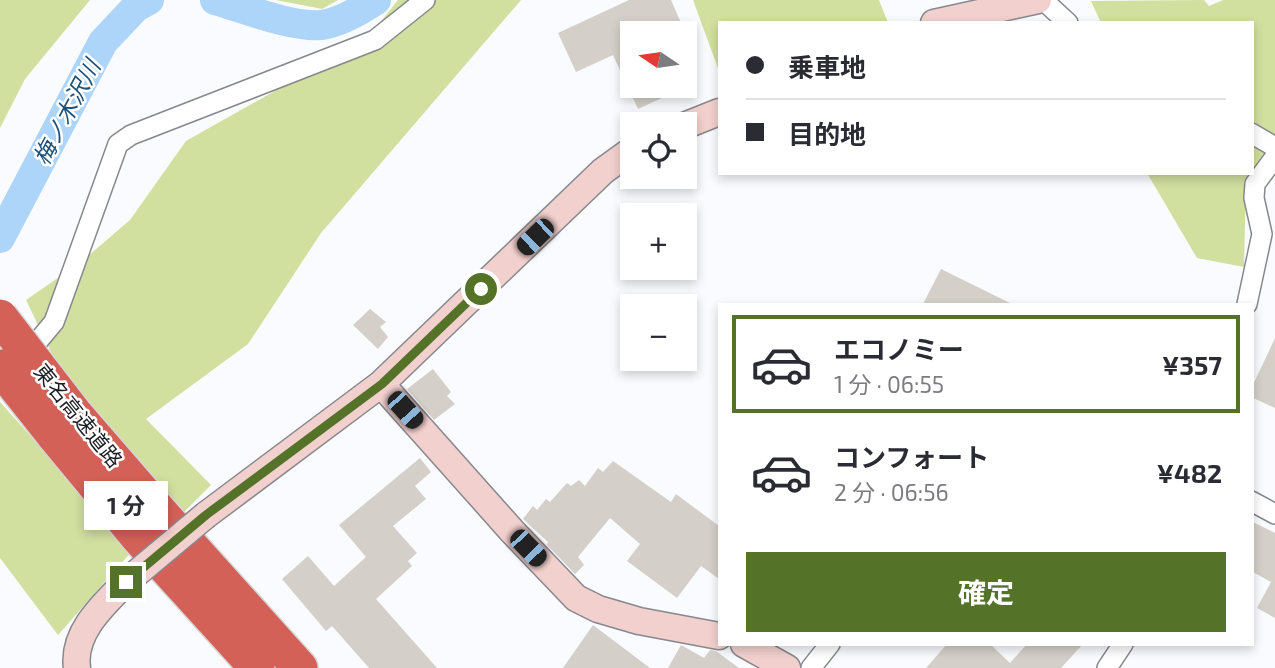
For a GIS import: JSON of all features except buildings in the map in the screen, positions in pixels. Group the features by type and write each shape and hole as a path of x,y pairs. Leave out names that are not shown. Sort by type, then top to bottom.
{"highway":[{"name":"東名高速道路","path":"0,317 64,424 138,537 257,668"},
{"name":"東名高速道路","path":"0,367 64,424 300,668"}],"street":[{"path":"0,384 54,322 118,144 131,135 375,40 425,0"},
{"path":"943,21 1038,0"},
{"path":"1043,0 1066,21"},
{"path":"697,121 718,112"},
{"path":"1254,135 1275,147"},
{"path":"1247,303 1262,234 1254,198 1255,184 1275,157"},
{"path":"77,668 77,643 100,609 126,582 206,515 382,384 603,171 620,159"},
{"path":"382,384 512,531 576,598 598,609 639,621 718,636"},
{"path":"1254,503 1275,514"},
{"path":"748,646 787,668"},
{"path":"811,668 828,646"},
{"path":"1107,668 1122,646"}],"green space":[{"path":"0,0 90,0 25,79 0,128"},
{"path":"276,0 338,0 322,9"},
{"path":"398,0 521,0 321,233 248,344 146,419 211,485 178,518 52,354 26,300 81,262 130,220 186,141 367,39"},
{"path":"693,0 879,0 887,21 718,21 718,68"},
{"path":"1204,0 1209,6 1223,0 1275,0 1275,143 1254,168 1254,21 1100,21 1091,1"},
{"path":"1148,175 1248,175 1246,178 1244,267 1197,258"},
{"path":"0,402 133,550 58,635 0,558"}],"waterway":[{"name":"梅ノ木沢川","path":"0,238 103,42 136,7 149,0"},
{"name":"梅ノ木沢川","path":"215,0 283,21 310,25 336,21 376,0"}],"route":[{"path":"126,582 206,515 382,384 481,289"}]}
